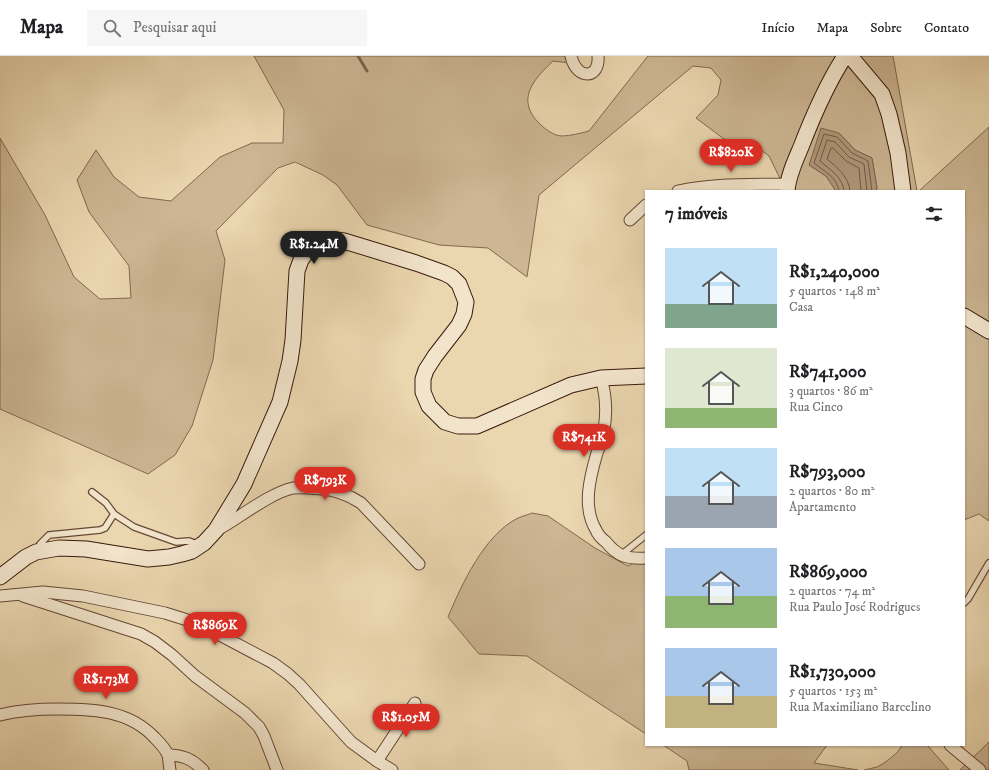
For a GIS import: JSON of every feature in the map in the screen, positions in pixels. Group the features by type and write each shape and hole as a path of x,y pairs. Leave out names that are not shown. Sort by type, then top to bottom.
{"street":[{"path":"571,56 577,70 581,73 587,74 596,69 599,64 598,56"},
{"path":"683,190 726,185 787,188 793,166 813,116 830,80 845,56"},
{"path":"850,56 882,94 890,114 904,190"},
{"path":"630,220 645,206"},
{"path":"0,577 26,557 36,552 59,548 86,549 148,559 182,554 201,546 216,530 244,484 280,402 293,340 297,271 306,253 312,246 322,242 336,240 344,241 416,263 444,273 452,277 459,284 466,302 464,314 459,325 426,370 423,379 423,392 429,406 445,422 458,426 477,426 571,385 601,378 645,376"},
{"path":"965,317 989,331"},
{"path":"601,378 604,388 606,421 590,480 589,513 596,530 607,544 621,556 633,559 645,558"},
{"path":"216,530 280,492 293,488 325,489 352,497 361,503 419,564"},
{"path":"0,596 43,592 83,596 165,613 197,623 273,663 288,674 299,684 351,742 392,770"},
{"path":"21,595 141,634 155,642 195,676 245,713 264,736 277,770"},
{"path":"377,761 415,703"},
{"path":"0,715 30,709 99,710 130,718 142,726 163,746 168,756 170,770"},
{"path":"951,746 980,770"},
{"path":"168,756 179,755 185,757 203,770"}],"lane":[{"path":"92,492 106,503 114,514 134,527 176,542 192,542 201,546"},
{"path":"36,552 40,544 49,535 100,530 105,528 114,514"},
{"path":"621,556 645,536"},
{"path":"965,602 989,563"}],"shaded area":[{"path":"254,56 568,56 570,63 553,61 539,75 530,91 528,99 529,107 540,124 553,134 562,136 589,131 648,56 893,56 917,190 876,190 872,158 855,150 839,133 809,165 826,176 835,190 786,190 769,156 756,146 724,139 696,118 718,95 721,80 711,68 693,66 539,195 527,277 488,248 439,245 367,225 337,185 323,175 295,162 278,168 216,231 225,260 213,360 192,426 175,455 148,474 0,409 0,138 45,215 74,277 100,299 131,298 129,266 89,212 77,180 96,150 114,177 139,197 171,201 220,157 252,143 283,143 284,110"},
{"path":"989,127 989,521 979,514 965,520 965,190 920,190"},
{"path":"532,513 548,516 595,548 628,566 645,558 645,733 527,656 479,654 448,617 467,576 485,548 506,526 518,518"},
{"path":"989,742 989,770 960,770"},
{"path":"664,746 826,746 814,763 858,770 689,770 687,761"},
{"path":"901,746 928,746 949,770 864,770 877,767 884,763"}],"water":[{"path":"821,128 839,133 855,150 872,158 876,190 835,190 826,176 809,165"}],"waterway":[{"path":"358,56 367,71"}]}
